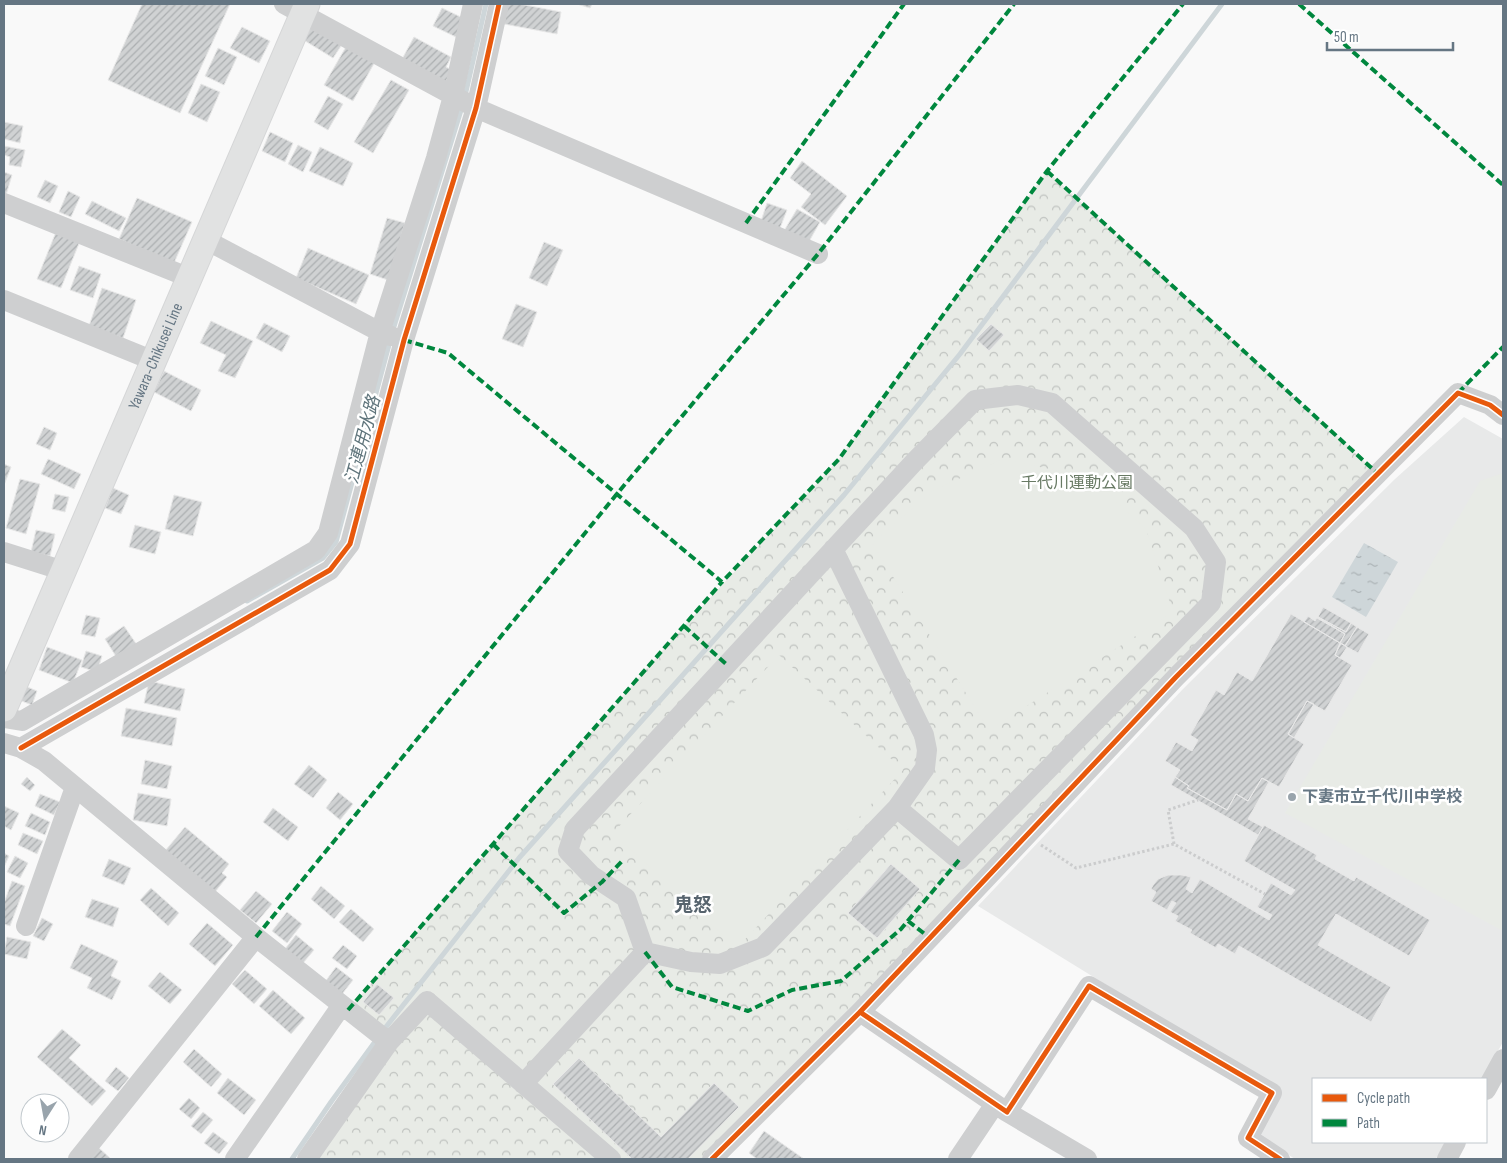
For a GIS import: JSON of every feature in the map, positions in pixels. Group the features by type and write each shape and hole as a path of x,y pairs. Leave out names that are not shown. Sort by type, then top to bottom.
{"main road":[{"name":"Yawara-Chikusei Line","path":"4,709 206,240 298,7"}],"street":[{"path":"12,745 305,568 328,533 380,332 436,158 453,96 473,4"},
{"path":"4,718 22,722 305,568 330,570 350,544 404,340 476,108 499,4"},
{"path":"298,7 476,108 818,254"},
{"path":"4,203 190,278"},
{"path":"206,240 380,332 404,340"},
{"path":"4,300 154,361"},
{"path":"712,1159 860,1012 1176,677 1458,393 1490,406 1503,415"},
{"path":"645,952 626,898 591,875 568,852 575,829 833,549 975,400 1018,395 1052,403 1194,528 1216,562 1211,604 959,860 897,808"},
{"path":"645,952 690,962 720,964 763,947 897,808 925,768 927,750 924,736 833,549"},
{"path":"4,552 64,571"},
{"path":"12,745 44,761 256,937 389,1042"},
{"path":"26,926 76,787"},
{"path":"78,1159 256,937"},
{"path":"522,1084 645,952"},
{"path":"958,1159 1001,1108 1088,986 1272,1093 1248,1138 1275,1158"},
{"path":"308,1159 389,1042 427,1000 611,1159"},
{"path":"235,1159 342,1006"},
{"path":"860,1012 1001,1108 1087,1159"},
{"path":"1487,1088 1503,1059"},
{"path":"1446,1159 1455,1143"}],"path":[{"path":"1174,844 1168,810 1198,800"},
{"path":"1034,841 1076,868 1174,844 1265,894"}],"shaded area":[{"name":"下妻市立千代川中学校","path":"1464,417 1503,439 1503,1042 1483,1078 1312,1078 1312,1143 1445,1143 1436,1159 1295,1159 1256,1134 1279,1091 978,906 1183,689 1395,479"}],"green space":[{"name":"千代川運動公園","path":"1047,171 1377,473 712,1159 308,1159 389,1042 348,1010 684,626 839,459"},
{"path":"1003,459 1090,478 1146,529 1173,612 989,730 872,543 934,490"},
{"path":"1503,473 1503,931 1285,813 1480,481"},
{"path":"779,655 903,770 737,948 613,833"}],"water":[{"path":"1364,543 1398,562 1366,617 1332,597"}],"building":[{"path":"142,4 230,4 180,113 108,80"},
{"path":"508,4 520,4 561,12 557,34 504,24"},
{"path":"577,4 592,4 590,8"},
{"path":"442,8 465,19 456,37 433,26"},
{"path":"313,20 345,40 333,58 302,39"},
{"path":"242,27 270,41 259,63 230,48"},
{"path":"414,37 451,57 446,67 452,70 444,85 401,61"},
{"path":"347,45 376,60 353,101 324,85"},
{"path":"218,48 237,57 224,85 205,76"},
{"path":"391,80 409,90 373,153 354,142"},
{"path":"201,84 220,92 207,122 188,113"},
{"path":"328,96 343,104 328,130 314,122"},
{"path":"4,122 23,126 20,143 4,139"},
{"path":"270,132 293,143 285,162 262,151"},
{"path":"298,145 312,152 303,172 288,164"},
{"path":"4,146 25,150 21,167 9,165 10,157 4,155"},
{"path":"320,147 353,163 343,186 309,171"},
{"path":"802,161 847,196 825,225 801,207 811,194 790,178"},
{"path":"4,172 12,175 6,195 4,195"},
{"path":"45,180 58,186 50,203 37,197"},
{"path":"68,191 80,197 71,217 59,212"},
{"path":"137,198 192,222 174,263 119,239"},
{"path":"92,201 126,218 119,231 85,214"},
{"path":"767,203 787,210 780,228 761,221"},
{"path":"797,209 820,222 807,245 784,231"},
{"path":"387,218 405,223 388,280 370,274"},
{"path":"56,232 80,241 61,288 37,279"},
{"path":"544,242 563,250 547,286 529,278"},
{"path":"308,248 369,275 356,304 296,278"},
{"path":"79,266 101,274 93,298 70,290"},
{"path":"102,288 136,300 123,338 89,326"},
{"path":"516,304 537,312 523,347 502,339"},
{"path":"211,321 253,341 235,378 218,371 226,355 200,343"},
{"path":"264,323 290,336 282,352 256,338"},
{"path":"991,324 1004,335 989,351 976,339"},
{"path":"164,371 201,390 191,411 154,392"},
{"path":"44,427 57,433 50,450 36,444"},
{"path":"48,459 81,474 74,489 41,474"},
{"path":"4,464 11,467 4,485"},
{"path":"20,479 40,484 26,534 6,528"},
{"path":"113,488 129,495 121,514 105,508"},
{"path":"55,494 69,497 65,512 52,509"},
{"path":"174,495 202,502 193,536 165,529"},
{"path":"135,525 161,532 155,554 129,547"},
{"path":"36,530 55,534 50,556 31,552"},
{"path":"1323,607 1351,623 1346,632 1318,617"},
{"path":"1291,614 1340,643 1335,655 1352,665 1325,711 1307,701 1288,734 1304,744 1279,787 1262,778 1248,801 1236,794 1227,810 1187,788 1189,786 1175,777 1180,770 1165,761 1176,742 1192,751 1198,740 1190,735 1216,690 1224,695 1237,672 1252,681"},
{"path":"86,615 100,618 95,637 81,634"},
{"path":"1308,616 1315,621 1317,618 1345,634 1340,643 1304,622"},
{"path":"1318,617 1346,632 1351,623 1357,627 1345,646 1340,643 1345,634"},
{"path":"124,626 137,645 117,658 105,639"},
{"path":"1357,627 1369,634 1358,653 1345,646"},
{"path":"1341,643 1347,647 1340,658 1335,655"},
{"path":"47,647 82,660 73,683 39,670"},
{"path":"86,651 102,656 97,672 81,667"},
{"path":"149,681 185,689 180,711 144,703"},
{"path":"25,686 37,691 32,705 19,700"},
{"path":"1307,701 1314,704 1294,738 1288,734"},
{"path":"126,708 177,718 172,746 121,736"},
{"path":"145,760 172,766 167,789 141,784"},
{"path":"309,765 327,780 313,798 294,784"},
{"path":"27,777 35,785 30,791 21,784"},
{"path":"1175,777 1189,786 1187,788 1227,810 1236,794 1248,801 1262,778 1269,782 1248,819 1263,827 1258,835 1171,785"},
{"path":"338,792 353,804 340,820 326,808"},
{"path":"138,793 171,799 167,826 133,820"},
{"path":"40,794 60,802 54,815 35,806"},
{"path":"4,806 19,813 11,830 4,826"},
{"path":"273,808 298,827 288,841 263,822"},
{"path":"31,813 50,822 45,835 25,826"},
{"path":"1264,825 1317,855 1315,859 1354,881 1356,877 1430,920 1409,956 1336,914 1318,945 1391,987 1371,1022 1239,946 1235,954 1218,944 1216,948 1190,933 1192,930 1175,921 1178,916 1170,912 1176,903 1172,901 1167,910 1151,901 1156,892 1151,889 1158,879 1168,875 1182,875 1191,877 1186,889 1192,893 1200,879 1269,920 1272,915 1257,907 1271,883 1291,895 1295,890 1244,861"},
{"path":"185,827 229,864 222,873 227,877 215,892 165,851"},
{"path":"23,833 43,841 37,854 18,845"},
{"path":"4,853 9,856 4,867"},
{"path":"15,856 28,863 20,878 7,872"},
{"path":"109,859 131,868 124,885 102,876"},
{"path":"891,864 920,889 877,938 848,913"},
{"path":"12,881 25,886 10,926 4,924 4,903"},
{"path":"321,886 345,906 334,919 311,899"},
{"path":"151,888 179,913 168,926 140,900"},
{"path":"256,891 272,904 256,923 240,910"},
{"path":"92,899 119,908 113,927 85,917"},
{"path":"351,909 374,929 363,942 339,922"},
{"path":"287,912 302,924 287,943 272,931"},
{"path":"42,918 53,924 44,941 33,936"},
{"path":"207,923 233,945 215,966 189,944"},
{"path":"296,935 314,950 303,963 285,949"},
{"path":"7,937 31,942 27,959 4,954"},
{"path":"81,944 118,961 111,976 121,981 112,1000 87,988 92,978 70,968"},
{"path":"343,945 357,956 347,969 332,958"},
{"path":"336,967 353,980 342,994 325,982"},
{"path":"245,970 267,989 254,1004 232,984"},
{"path":"160,972 182,990 170,1004 148,986"},
{"path":"377,984 394,998 379,1015 363,1002"},
{"path":"273,990 305,1018 291,1034 259,1006"},
{"path":"62,1029 81,1045 69,1058 106,1091 92,1106 37,1057"},
{"path":"194,1049 222,1074 211,1087 183,1062"},
{"path":"579,1058 661,1137 714,1083 739,1107 688,1159 632,1159 553,1084"},
{"path":"116,1067 129,1078 118,1091 105,1081"},
{"path":"228,1078 256,1100 244,1115 217,1093"},
{"path":"189,1098 200,1108 191,1119 179,1109"},
{"path":"203,1112 213,1120 201,1134 191,1126"},
{"path":"764,1131 804,1159 757,1159 749,1153"},
{"path":"213,1132 228,1143 219,1154 204,1143"},
{"path":"98,1147 111,1159 89,1159"}],"waterway":[{"name":"江連用水路","path":"465,96 486,4"},
{"path":"382,1032 519,858 844,495 960,354 1222,4"},
{"name":"江連用水路","path":"392,333 462,107"},
{"name":"江連用水路","path":"247,601 323,558 336,542 390,341"},
{"path":"292,1159 377,1039"}],"marked path":[{"path":"746,223 904,4"},
{"path":"256,937 616,495 818,254 1014,4"},
{"path":"404,340 448,353 722,582 839,459 1047,171 1183,4"},
{"path":"1299,4 1503,185"},
{"path":"1047,171 1377,473"},
{"path":"1458,393 1503,347"},
{"path":"348,1010 722,582"},
{"path":"684,626 726,664"},
{"path":"493,844 564,913 602,882 624,859"},
{"path":"645,952 672,987 748,1011 792,990 841,981 901,929 959,860"},
{"path":"908,921 930,938"}],"cycle path":[{"path":"21,748 330,570 350,544 404,340 476,108 499,4"},
{"path":"712,1159 860,1012 1176,677 1458,393 1490,405 1503,415"},
{"path":"860,1012 1007,1112 1089,986 1272,1093 1248,1138 1280,1159"}],"place":[{"name":"下妻市立千代川中学校","path":"1292,797"}],"district":[{"name":"鬼怒","path":"693,905"}]}
